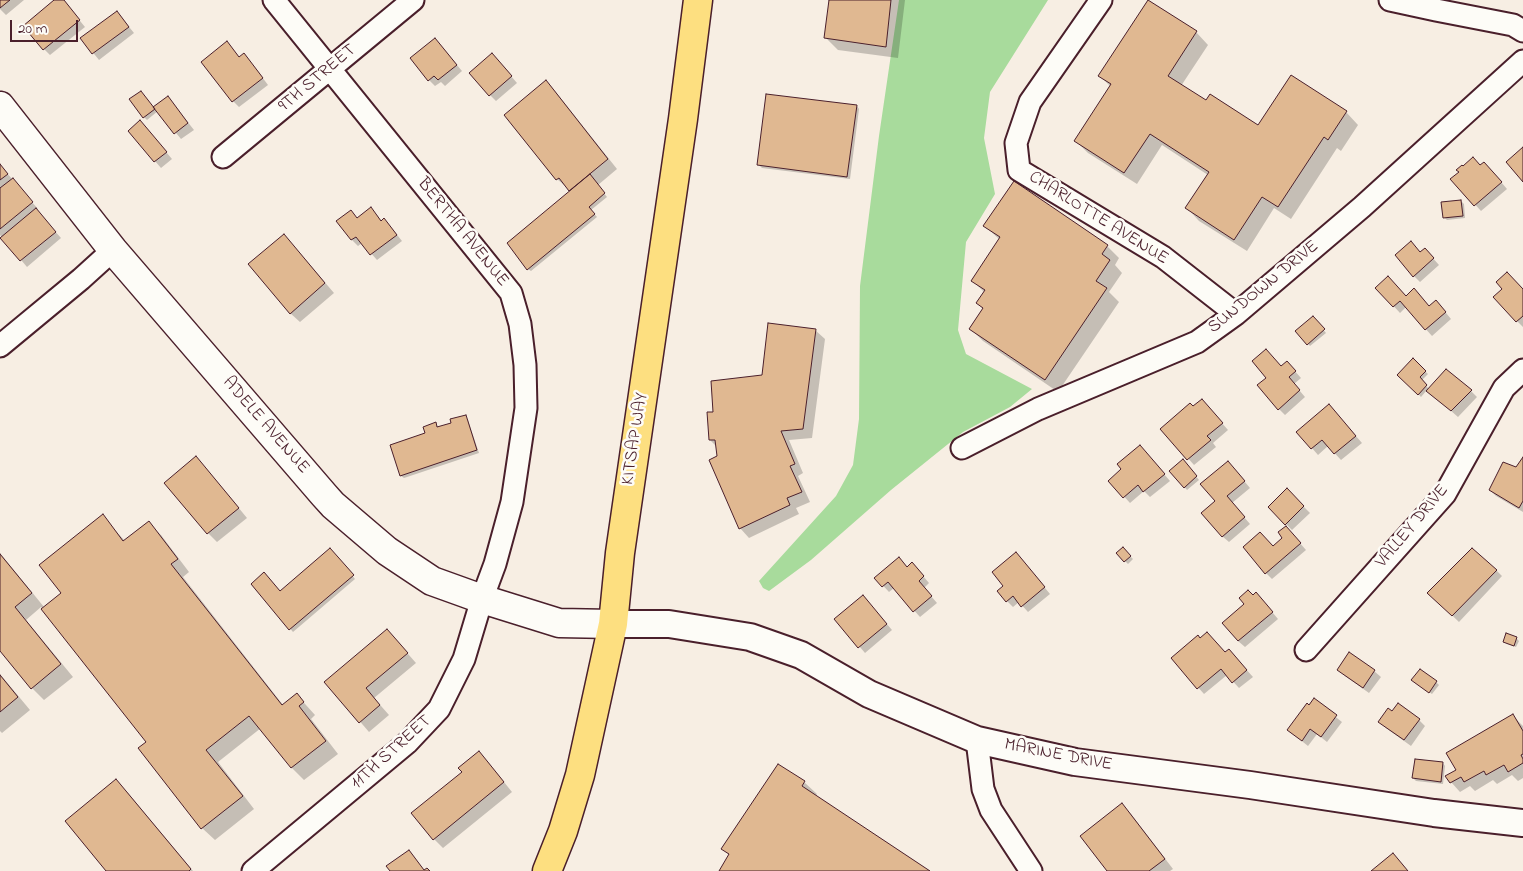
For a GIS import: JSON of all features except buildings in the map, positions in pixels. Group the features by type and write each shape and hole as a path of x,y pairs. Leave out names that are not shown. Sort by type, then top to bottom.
{"main road":[{"name":"KITSAP WAY","path":"547,871 563,831 580,775 613,624 620,553 682,128 698,0"},
{"name":"ADELE AVENUE","path":"0,106 113,250 333,505 387,551 432,581 482,599 559,623 613,624"}],"street":[{"name":"BERTHA AVENUE","path":"274,0 511,293 520,324 525,365 526,408 512,502 495,564 482,599"},
{"name":"9TH STREET","path":"223,157 413,0"},
{"name":"CHARLOTTE AVENUE","path":"1101,0 1030,102 1016,143 1019,170 1163,257 1236,314"},
{"path":"1390,0 1513,25 1523,31"},
{"name":"SUNDOWN DRIVE","path":"962,448 1038,409 1197,342 1236,314 1362,207 1523,61"},
{"path":"0,346 113,250"},
{"name":"VALLEY DRIVE","path":"1306,650 1445,494 1504,388 1523,370"},
{"name":"11TH STREET","path":"253,871 407,743 439,709 464,659 482,599"},
{"name":"MARINE DRIVE","path":"613,624 669,624 750,637 801,655 869,694 978,740 1075,762 1250,785 1434,813 1523,823"},
{"path":"978,740 982,789 991,810 1031,871"}],"green space":[{"path":"899,0 1048,0 990,92 984,138 995,194 966,242 958,330 966,354 1032,389 1010,407 963,432 891,490 811,560 769,591 763,588 759,581 836,496 853,465 859,419 860,286"}]}
